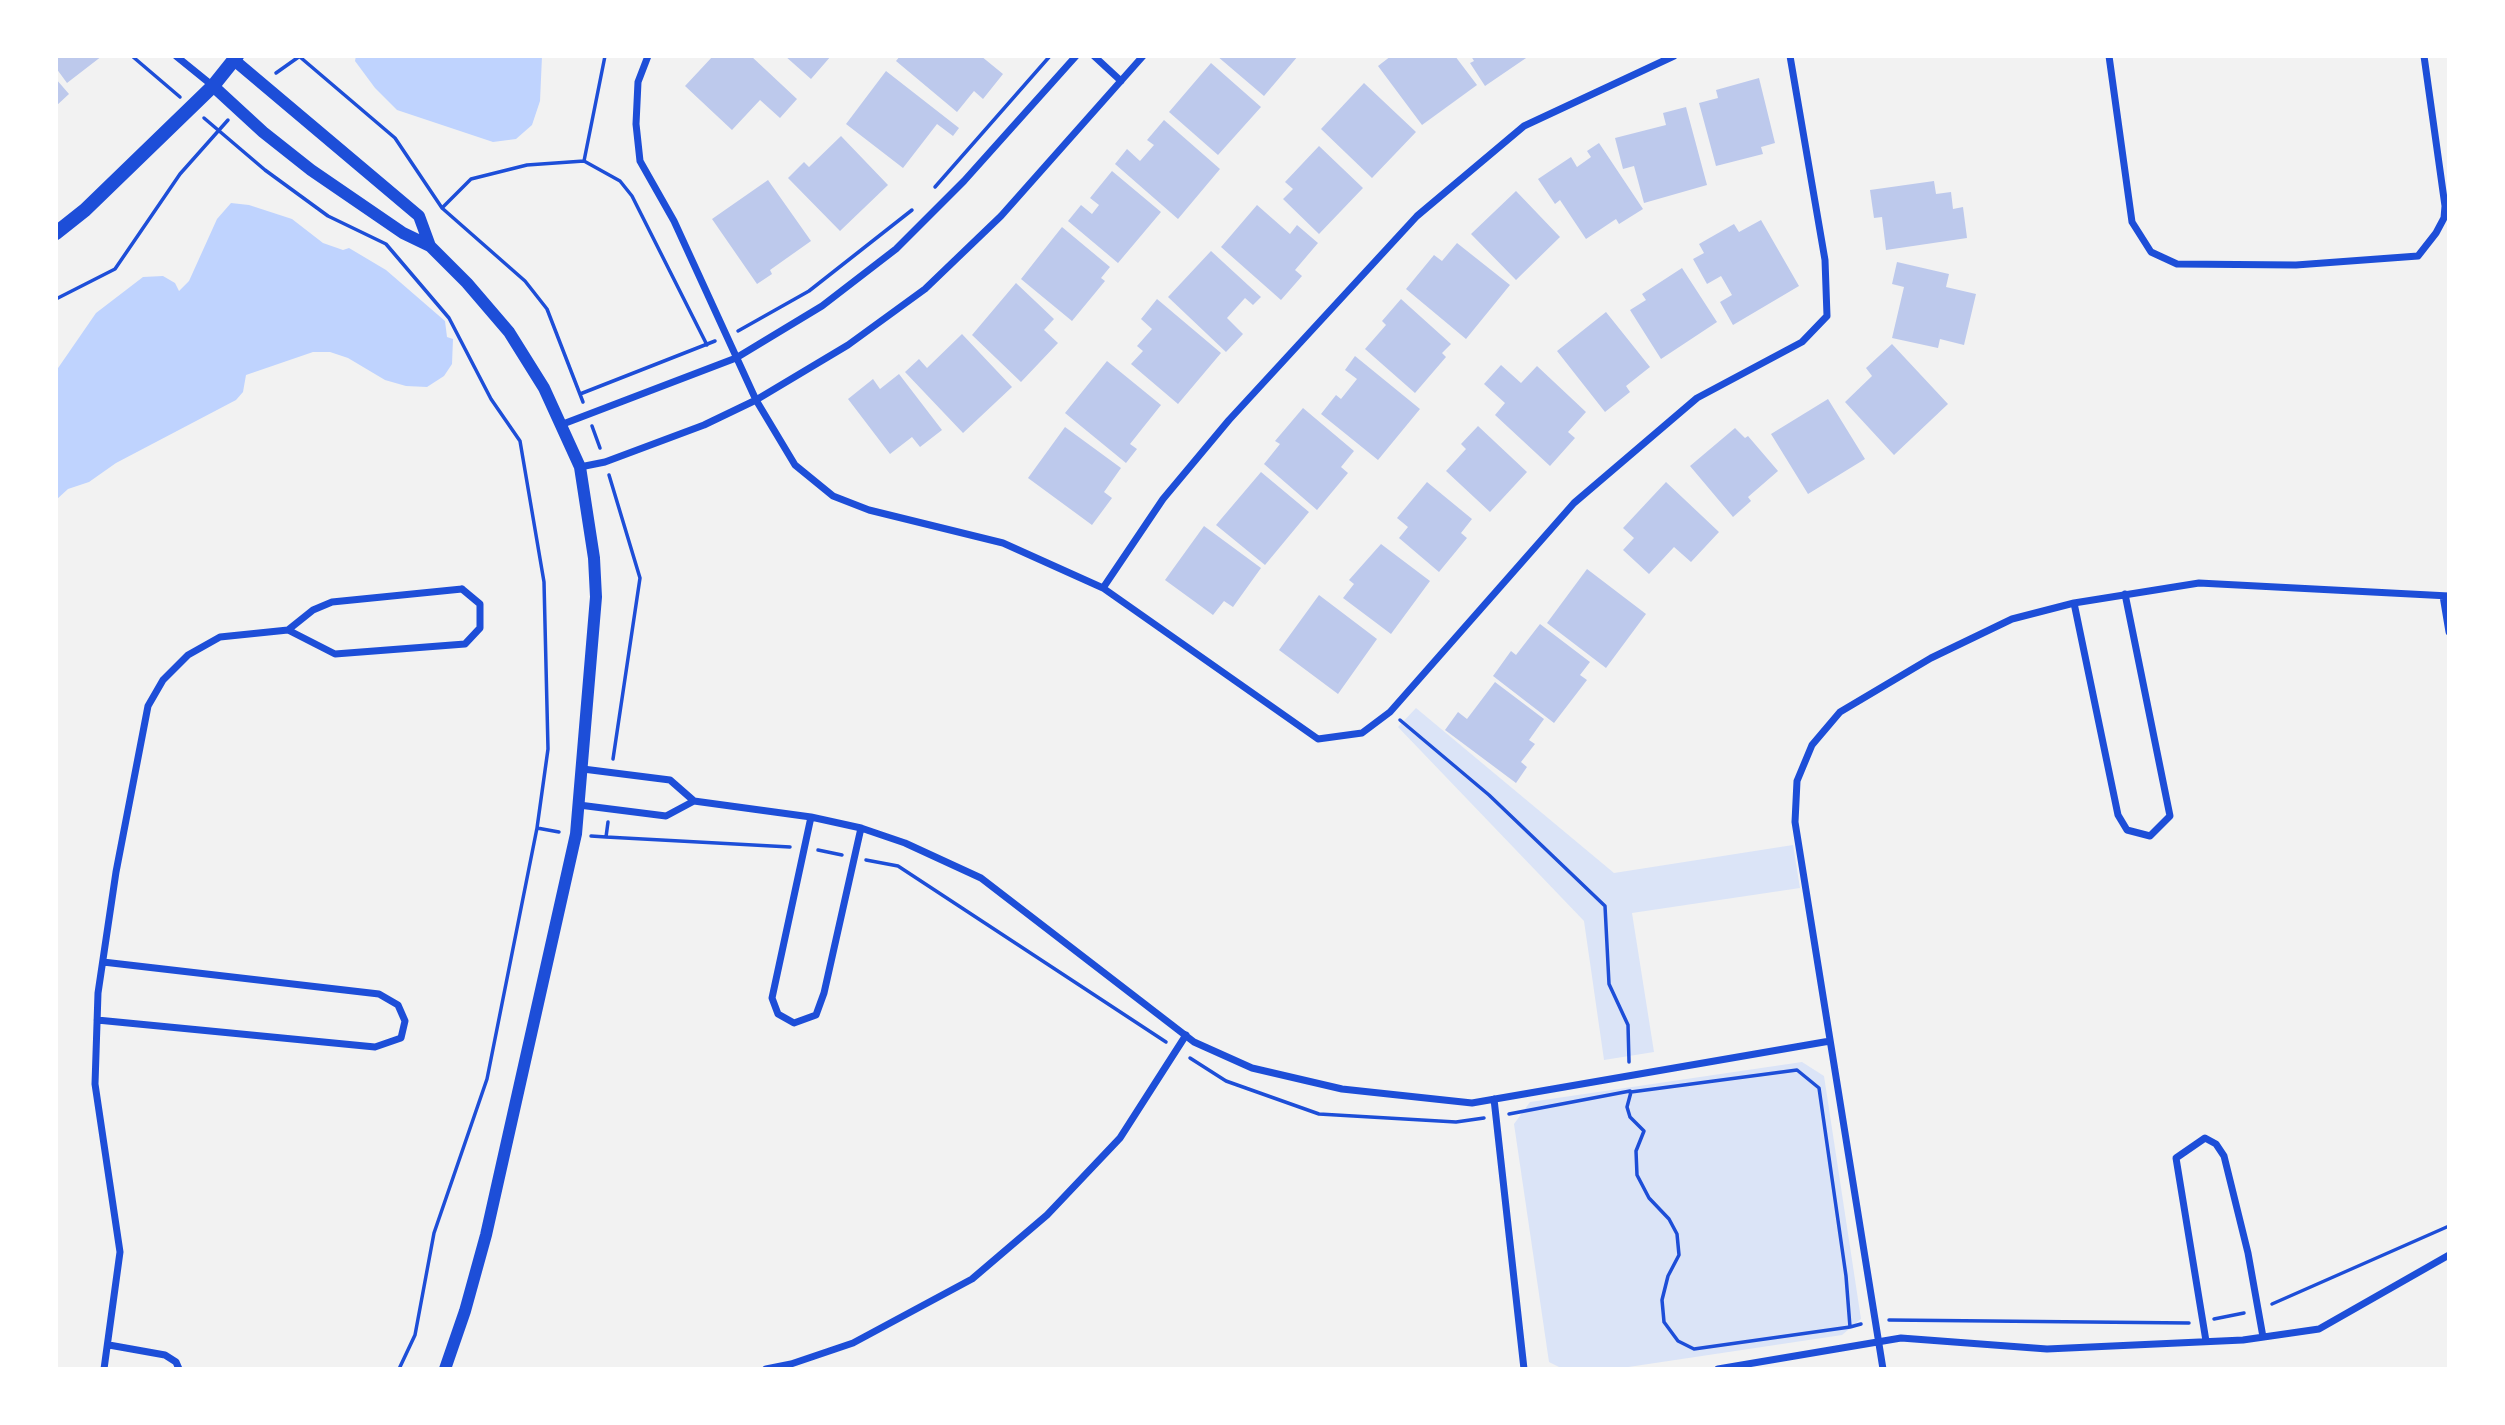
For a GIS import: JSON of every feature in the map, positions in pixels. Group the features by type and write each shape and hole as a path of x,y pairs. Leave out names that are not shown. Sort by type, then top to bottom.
{"main road":[{"path":"56,233 85,210 213,86 234,57"}],"street":[{"path":"176,56 310,170 403,233 430,246 509,332 563,424 580,467 594,558 596,597 576,834 486,1235 465,1311 445,1369"},
{"path":"648,56 638,82 636,124 640,161 674,221 756,400 795,465 834,496 869,510 1003,543 1103,588 1318,739 1362,733 1391,712 1574,503 1697,398 1802,342 1827,316 1825,260 1790,56"},
{"path":"563,424 736,358 822,306 896,249 964,181 1076,56"},
{"path":"1094,56 1121,81"},
{"path":"580,467 605,462 704,425 756,400 848,345 925,289 1001,216 1143,56"},
{"path":"1103,588 1163,499 1417,216 1524,126 1674,56"},
{"path":"2109,56 2132,222 2151,252 2177,264 2296,265 2418,256 2436,233 2444,218 2445,206 2424,56"},
{"path":"234,57 419,216 430,246"},
{"path":"1884,1369 1795,822 1797,781 1812,746 1840,712 1931,658 2012,619 2074,603 2199,583 2446,596 2449,632"},
{"path":"104,1369 120,1252 95,1084 97,1020 103,962 148,706 163,680 188,655 220,637 288,629 313,610 332,601 462,589 481,604 480,628 465,644 335,654 288,629"},
{"path":"2074,603 2118,816 2127,830 2150,836 2170,816 2125,594"},
{"path":"583,769 670,780 694,801 811,817 861,828 905,843 981,878 1186,1035 1252,1068 1342,1089 1472,1103 1830,1041"},
{"path":"579,805 666,816 694,801"},
{"path":"811,817 772,998 778,1014 794,1023 816,1014 824,993 861,828"},
{"path":"97,1020 376,1047 401,1038 405,1021 398,1005 379,994 103,962"},
{"path":"766,1369 791,1364 853,1343 972,1279 1047,1215 1121,1138 1186,1035"},
{"path":"1494,1099 1524,1369"},
{"path":"2206,1341 2176,1158 2205,1138 2216,1144 2224,1156 2263,1337"},
{"path":"1718,1369 1902,1338 2047,1349 2263,1337 2319,1329 2449,1255"},
{"path":"109,1345 165,1355 176,1362 179,1369"}],"path":[{"path":"132,56 265,170 328,216 386,244 449,318 491,399 520,442 544,582 548,749 537,828 487,1079 434,1233 415,1335 399,1369"},
{"path":"262,83 300,56 395,138 442,208 525,281 547,309 605,462 640,578 612,771"},
{"path":"584,161 605,56"},
{"path":"929,194 1050,56"},
{"path":"56,299 115,270 180,174 238,110"},
{"path":"442,208 471,179 527,165 584,161 620,181 632,196 707,345"},
{"path":"580,394 726,337 808,291 921,203"},
{"path":"1391,712 1489,795 1605,906 1609,984 1628,1026 1631,1092 1627,1107 1630,1117 1644,1131 1636,1151 1637,1175 1648,1198 1669,1219 1677,1234 1679,1255 1668,1276 1662,1300 1664,1322 1678,1341 1694,1349 1850,1327 1876,1320 2181,1325 2258,1310 2449,1226"},
{"path":"606,837 609,809"},
{"path":"537,828 606,837 804,848 898,866 1226,1082 1319,1114 1456,1122 1631,1092 1797,1070 1819,1088 1846,1276 1850,1327"}],"shaded area":[{"path":"1416,708 1614,873 1793,845 1800,888 1632,913 1654,1052 1604,1060 1584,921 1398,727"},
{"path":"1802,1062 1824,1076 1861,1319 1842,1335 1615,1369 1563,1369 1549,1362 1514,1124 1530,1102"}],"water":[{"path":"356,56 542,56 540,101 532,125 516,139 493,142 397,110 375,88 355,61"},
{"path":"231,203 249,205 292,219 323,243 343,250 349,248 386,270 445,321 447,337 453,339 452,364 444,376 427,387 406,386 385,380 348,358 330,352 313,352 246,375 243,392 236,400 116,463 89,482 68,489 56,500 56,371 96,313 143,277 163,276 175,283 179,291 189,281 217,219"}],"building":[{"path":"56,56 102,56 67,83 56,68"},
{"path":"713,56 751,56 797,99 780,118 760,100 732,130 685,86"},
{"path":"785,56 831,56 811,79"},
{"path":"900,56 981,56 1003,74 983,99 974,91 957,112 896,61"},
{"path":"1217,56 1298,56 1264,96"},
{"path":"1391,56 1455,56 1477,85 1422,125 1378,66"},
{"path":"1471,56 1529,56 1485,86 1470,63 1474,61"},
{"path":"1211,63 1261,107 1218,155 1169,112"},
{"path":"886,71 959,128 953,136 937,124 903,168 846,124"},
{"path":"1759,78 1775,143 1761,147 1763,154 1716,166 1699,103 1718,98 1716,90"},
{"path":"56,79 69,94 56,106"},
{"path":"1364,83 1416,132 1372,178 1321,129"},
{"path":"1686,107 1707,185 1644,203 1634,166 1623,169 1615,138 1666,125 1663,113"},
{"path":"1164,120 1220,169 1178,219 1115,164 1127,149 1140,161 1154,145 1147,140"},
{"path":"841,136 888,185 840,231 788,178 804,162 809,167"},
{"path":"1599,143 1643,209 1619,224 1616,219 1586,239 1560,200 1555,204 1538,179 1571,157 1577,167 1591,157 1587,151"},
{"path":"1319,146 1363,188 1319,234 1283,199 1293,189 1285,182"},
{"path":"1112,171 1161,212 1118,263 1068,221 1081,205 1092,214 1099,205 1090,198"},
{"path":"768,180 811,241 770,270 772,274 757,284 712,219"},
{"path":"1934,181 1936,194 1951,192 1953,209 1963,207 1967,238 1886,250 1882,217 1874,218 1870,190"},
{"path":"1516,191 1560,237 1516,280 1471,234"},
{"path":"1257,205 1290,234 1297,225 1318,243 1295,270 1302,276 1281,300 1221,247"},
{"path":"1761,220 1799,286 1733,325 1720,302 1732,295 1721,276 1707,284 1693,259 1704,253 1699,244 1734,224 1739,232"},
{"path":"1062,227 1110,267 1101,278 1105,281 1072,321 1021,279"},
{"path":"1457,243 1510,285 1466,339 1406,289 1434,255 1442,261"},
{"path":"1211,251 1261,297 1253,305 1245,298 1227,318 1243,334 1226,352 1168,297"},
{"path":"1897,262 1949,274 1946,287 1976,294 1964,345 1940,339 1938,348 1892,338 1904,287 1892,284"},
{"path":"1682,268 1717,322 1661,359 1630,310 1646,300 1642,294"},
{"path":"1016,283 1054,319 1044,330 1058,343 1021,382 972,335"},
{"path":"1157,299 1221,353 1178,404 1131,364 1143,351 1137,346 1152,329 1141,319"},
{"path":"1401,299 1451,344 1442,353 1446,357 1415,393 1365,349 1386,325 1382,321"},
{"path":"1606,312 1650,367 1626,386 1630,392 1605,412 1557,351"},
{"path":"962,334 1012,387 963,433 905,372 919,359 927,368"},
{"path":"1892,344 1948,404 1894,455 1845,402 1872,376 1866,368"},
{"path":"1355,356 1420,409 1378,460 1321,414 1336,395 1341,399 1357,379 1345,370"},
{"path":"1107,361 1161,405 1130,444 1137,449 1126,463 1065,413"},
{"path":"1501,365 1521,383 1537,366 1586,412 1568,432 1575,438 1550,466 1495,415 1505,403 1484,384"},
{"path":"899,374 942,430 920,447 912,437 890,454 848,399 873,379 880,389"},
{"path":"1828,399 1865,459 1808,494 1771,434"},
{"path":"1303,408 1354,451 1341,467 1348,473 1317,510 1264,464 1280,444 1275,441"},
{"path":"1478,426 1527,472 1490,512 1446,471 1466,449 1461,444"},
{"path":"1065,427 1121,468 1104,492 1112,498 1092,525 1028,478"},
{"path":"1735,428 1745,438 1748,436 1778,471 1748,497 1751,501 1733,517 1690,466"},
{"path":"1261,472 1309,512 1265,565 1216,525"},
{"path":"1427,482 1472,519 1461,533 1467,538 1439,572 1399,538 1408,527 1397,518"},
{"path":"1666,482 1719,532 1691,562 1674,547 1649,574 1623,550 1634,538 1623,528"},
{"path":"1204,526 1261,568 1233,607 1224,601 1213,615 1165,580"},
{"path":"1381,544 1430,581 1391,634 1343,598 1354,584 1349,580"},
{"path":"1587,569 1646,614 1606,668 1547,623"},
{"path":"1319,595 1377,639 1338,694 1279,650"},
{"path":"1540,624 1590,662 1580,675 1587,680 1554,723 1493,676 1511,651 1516,655"},
{"path":"1495,682 1544,719 1529,740 1535,744 1521,762 1527,767 1516,783 1445,730 1458,712 1467,719"}]}
